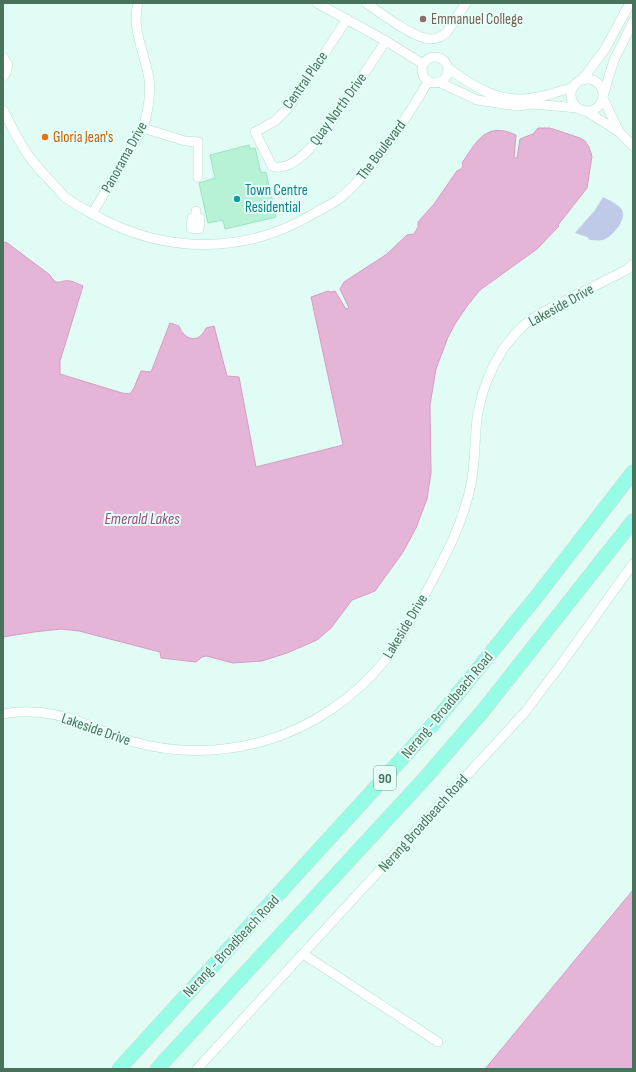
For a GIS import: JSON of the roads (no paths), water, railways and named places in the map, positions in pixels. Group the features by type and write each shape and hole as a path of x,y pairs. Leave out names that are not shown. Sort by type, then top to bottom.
{"main road":[{"name":"Nerang - Broadbeach Road","path":"119,1069 429,729 537,596 633,472"},
{"name":"Nerang - Broadbeach Road","path":"157,1069 426,777 487,706 633,521"}],"street":[{"name":"Panorama Drive","path":"92,214 143,128 148,106 149,78 139,40 136,13 138,3"},
{"path":"317,3 386,41 423,64"},
{"path":"366,3 418,36 431,39 443,36 448,32 466,3"},
{"path":"449,70 478,89 502,97 528,99 574,86 582,80 605,49 630,3"},
{"name":"Central Place","path":"255,132 275,121 290,106 347,19"},
{"path":"441,83 477,100 518,106 533,104 590,112 598,107 614,60 633,22"},
{"name":"Quay North Drive","path":"255,132 272,166 278,168 286,167 305,153 323,135 386,41"},
{"path":"3,57 8,65 6,73 3,76"},
{"path":"436,57 444,60 449,70 447,78 441,83 434,84 428,82 422,72 423,64 429,59 436,57"},
{"path":"582,80 591,79 598,82 603,89 603,96 619,132"},
{"name":"The Boulevard","path":"3,110 20,144 42,173 66,197 92,214 116,227 140,236 174,243 224,244 246,241 272,234 300,222 337,200 359,180 378,159 428,82"},
{"path":"574,86 571,95 574,104 619,132 633,146"},
{"path":"143,128 186,141 198,142 198,177"},
{"path":"195,244 195,228 199,229 200,223 200,218 196,215"},
{"name":"Lakeside Drive","path":"3,714 35,712 59,715 82,722 133,742 182,750 216,750 237,748 285,734 312,720 348,698 376,671 397,644 439,568 462,520 474,466 478,413 489,376 501,353 525,324 541,314 628,269 633,264"},
{"name":"Nerang Broadbeach Road","path":"197,1069 524,712 559,667 633,564"},
{"path":"303,954 438,1042"}],"water":[{"name":"Emerald Lakes","path":"538,128 550,128 585,141 592,156 587,188 558,225 559,226 537,249 480,290 467,306 448,337 436,369 430,405 431,473 427,499 416,528 403,552 375,591 352,600 331,628 317,640 287,653 262,661 233,663 206,656 202,657 196,662 161,658 160,652 79,631 61,629 3,637 3,243 6,242 50,275 55,281 72,281 83,286 60,361 60,374 122,393 130,394 141,371 151,372 170,323 179,326 185,335 192,339 200,337 206,328 214,326 227,376 239,377 256,467 343,445 311,297 328,291 335,291 346,309 349,308 340,289 344,282 387,254 407,235 414,234 418,227 418,222 434,204 457,171 461,169 463,166 462,163 483,136 497,130 506,131 516,135 514,158 517,158 520,139 533,134"},
{"path":"633,890 633,1069 485,1069 628,896"}],"place":[{"name":"Emmanuel College","path":"423,19"},
{"name":"Gloria Jean's","path":"45,137"},
{"name":"Town Centre Residential","path":"237,199"}]}
